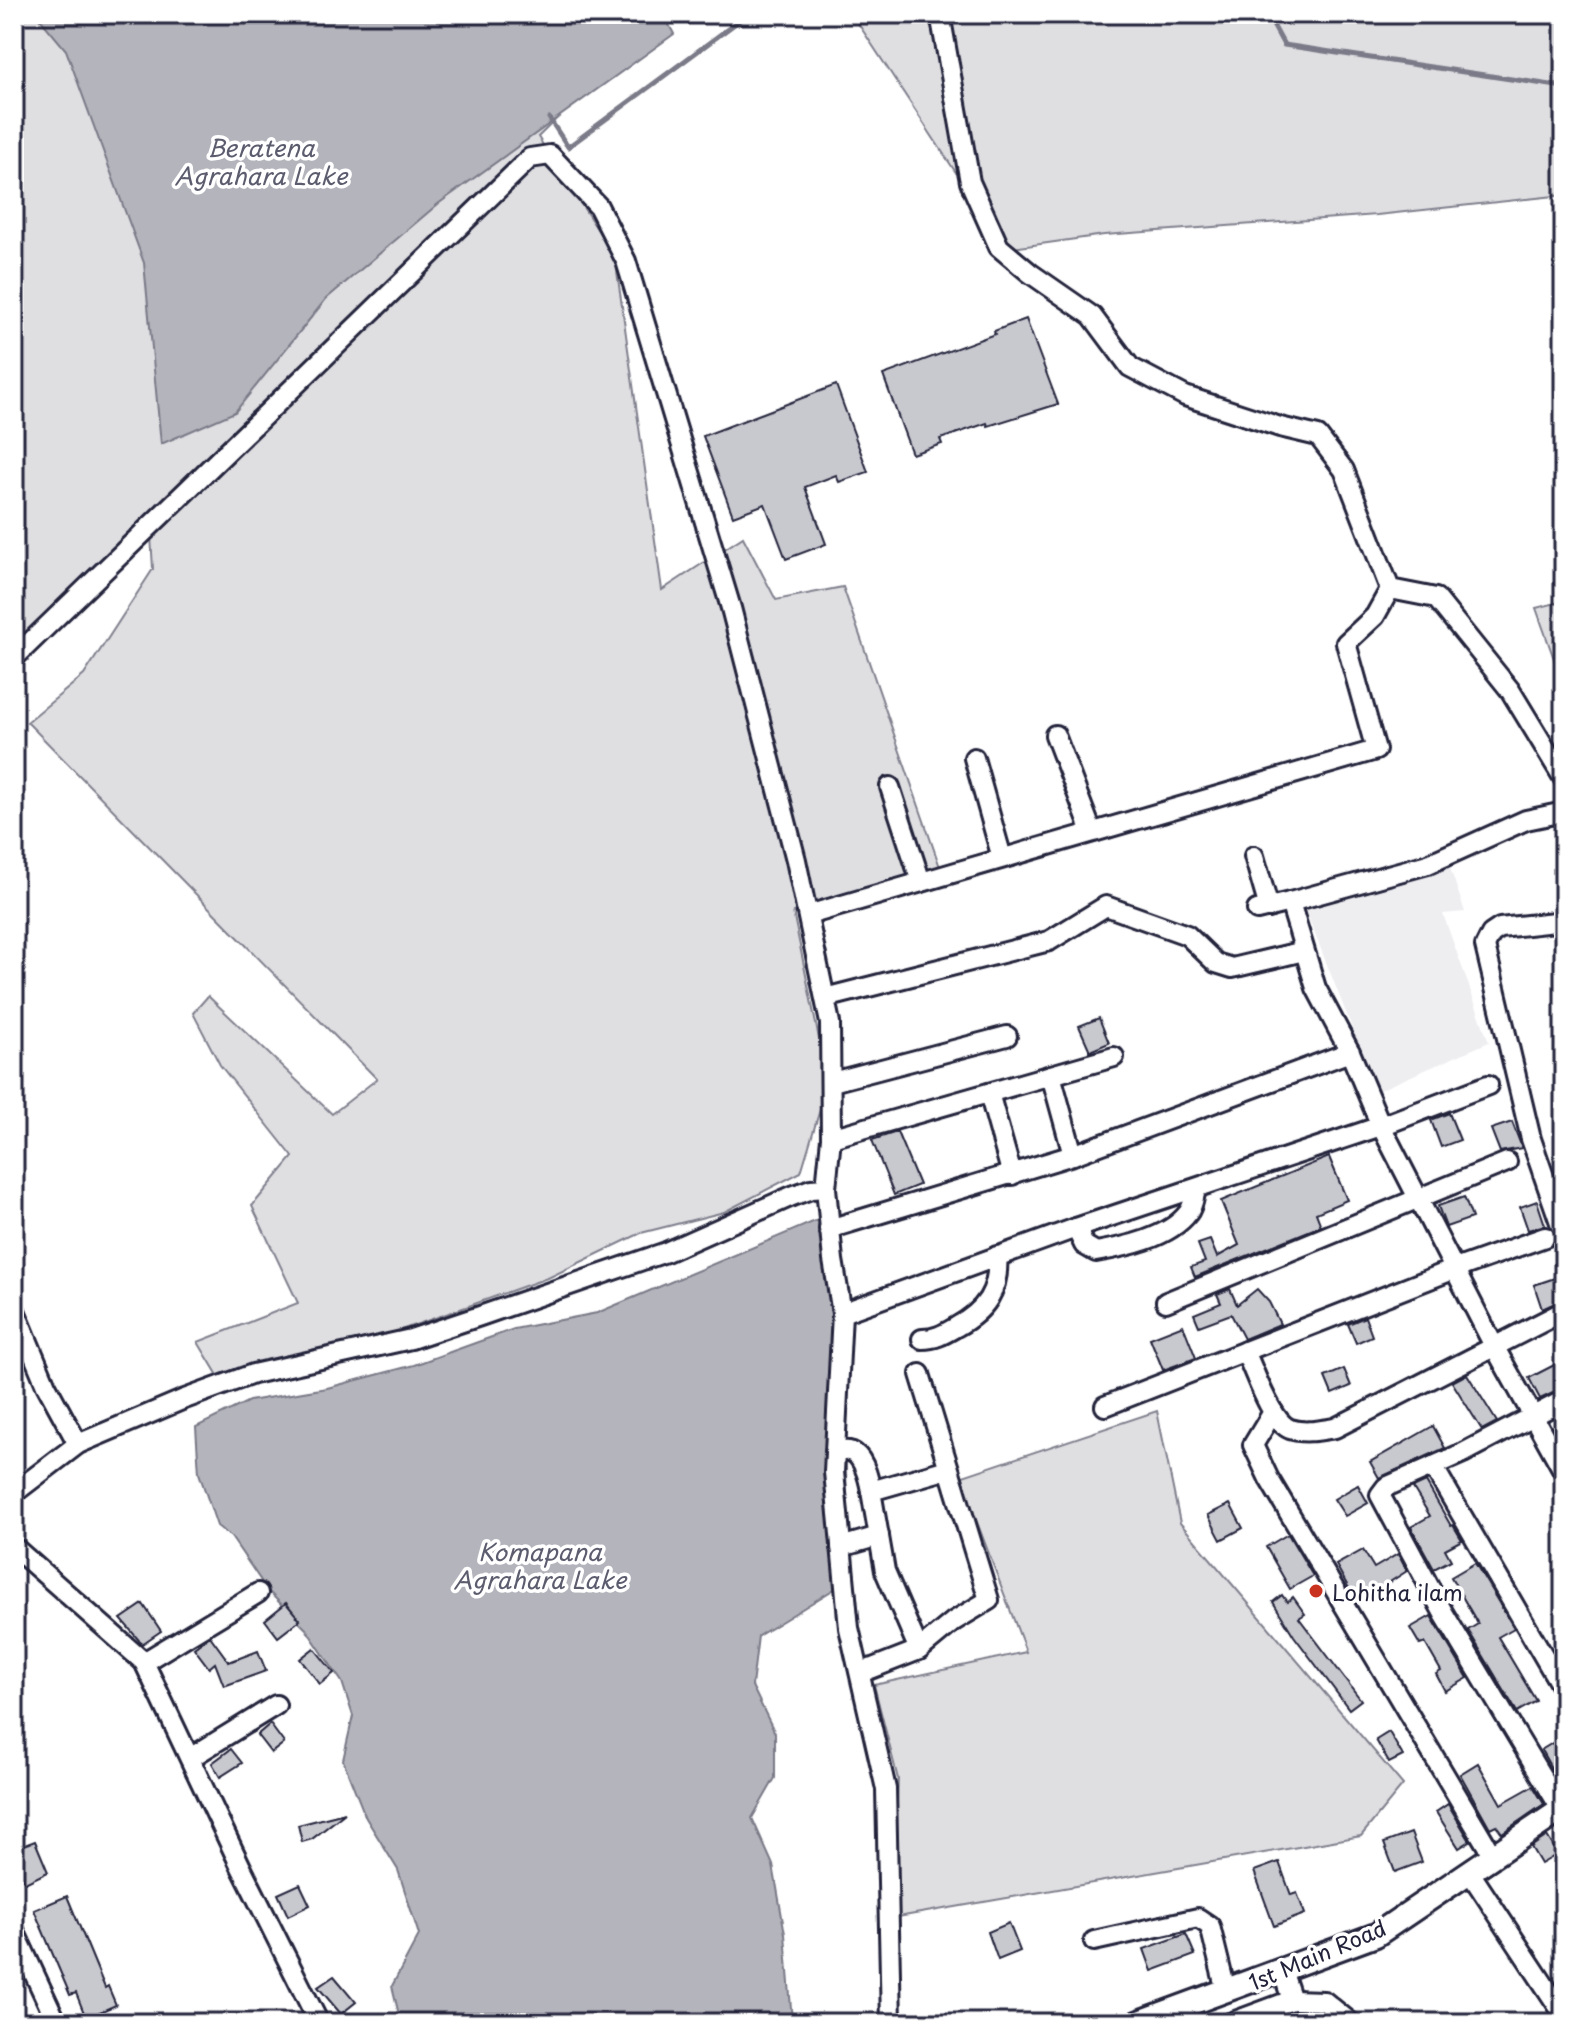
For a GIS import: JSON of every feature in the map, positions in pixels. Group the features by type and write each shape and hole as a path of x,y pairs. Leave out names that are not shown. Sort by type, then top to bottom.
{"street":[{"path":"940,14 970,182 999,247 1092,316 1130,367 1185,396 1318,436 1344,470 1390,589"},
{"path":"14,658 530,158 550,155 598,206 626,261 731,608 796,860 830,1023 831,1138 826,1188 842,1313 834,1472 849,1628 886,1789 891,2023"},
{"path":"1390,589 1436,598 1510,690 1564,779"},
{"path":"808,915 1376,750 1346,643 1375,616 1390,589"},
{"path":"1055,735 1092,832"},
{"path":"974,758 1002,858"},
{"path":"890,787 921,882"},
{"path":"1254,856 1263,909 1428,864 1526,820 1564,812"},
{"path":"1290,902 1316,988 1350,1052 1381,1126 1494,1346 1564,1472"},
{"path":"825,998 1049,941 1106,906 1187,935 1216,963 1232,968 1304,951"},
{"path":"1564,921 1500,928 1491,934 1485,946 1531,1139 1557,1189 1564,1233"},
{"path":"832,1082 1007,1036"},
{"path":"829,1229 1073,1155 1350,1052"},
{"path":"831,1138 1114,1057"},
{"path":"1051,1075 1073,1155"},
{"path":"842,1313 1076,1228 1381,1126 1488,1085"},
{"path":"989,1093 1012,1175"},
{"path":"1166,1302 1507,1162"},
{"path":"14,1493 78,1444 253,1374 411,1339 666,1252 792,1196 811,1189 826,1188"},
{"path":"1076,1228 1084,1245 1096,1252 1139,1242 1178,1223 1190,1211 1196,1189"},
{"path":"1105,1406 1545,1237"},
{"path":"922,1339 936,1339 977,1316 986,1305 994,1286 997,1256"},
{"path":"14,1308 46,1385 78,1444"},
{"path":"1245,1351 1273,1412 1287,1428 1310,1432 1335,1428 1564,1311"},
{"path":"860,1673 919,1650 954,1621 989,1600 920,1374"},
{"path":"1563,1810 1444,1614 1380,1495 1386,1487 1463,1453 1564,1400"},
{"path":"1273,1412 1253,1445 1269,1479 1493,1856"},
{"path":"835,1452 851,1451 857,1455 869,1478 885,1571 919,1650"},
{"path":"1433,1466 1564,1691"},
{"path":"871,1491 948,1469"},
{"path":"841,1547 879,1536"},
{"path":"14,1547 144,1662 319,2023"},
{"path":"144,1662 258,1593"},
{"path":"190,1758 276,1705"},
{"name":"1st Main Road","path":"1137,2023 1376,1935 1563,1810"},
{"path":"1469,1871 1564,2015"},
{"path":"1094,1941 1198,1918 1210,1926 1226,1991"},
{"path":"14,1930 57,2023"},
{"path":"1282,1970 1292,2000"},
{"path":"1230,2023 1292,2000 1324,2001 1351,2023"}],"shaded area":[{"path":"14,14 647,14 653,24 538,137 615,257 662,590 743,537 776,600 843,587 941,870 793,912 828,1083 801,1172 724,1212 641,1233 550,1277 384,1336 219,1377 198,1342 298,1303 252,1206 293,1157 220,1065 193,1013 208,996 332,1114 377,1079 27,722 84,675 153,569 150,519 14,643"},
{"path":"852,14 1564,14 1564,195 1377,215 1104,235 1006,249"},
{"path":"1564,601 1564,687 1536,608"},
{"path":"1449,865 1465,912 1443,914 1489,1042 1377,1091 1305,909"},
{"path":"1157,1411 1180,1523 1403,1785 1361,1836 892,1918 898,1779 874,1685 1026,1652 960,1477"}],"water":[{"name":"Beratena Agrahara Lake","path":"36,14 663,14 674,34 438,204 326,299 235,412 161,444 144,263 66,50"},
{"name":"Komapana Agrahara Lake","path":"839,1211 849,1580 758,1636 752,1686 775,1733 775,1778 752,1818 773,1865 785,1934 792,2021 401,2023 392,1986 419,1935 398,1870 366,1818 343,1760 353,1716 342,1682 306,1629 268,1591 231,1537 217,1526 199,1473 196,1427 249,1401 327,1388 414,1365 514,1329 597,1313"}],"building":[{"path":"1026,319 1058,404 940,439 942,444 912,454 883,375 995,334 994,331"},
{"path":"836,385 868,472 839,482 836,475 805,487 826,544 786,559 765,504 733,516 703,436"},
{"path":"1099,1018 1109,1043 1090,1051 1079,1026"},
{"path":"1449,1113 1460,1140 1441,1147 1431,1120"},
{"path":"1512,1122 1522,1148 1500,1152 1491,1129"},
{"path":"897,1132 919,1185 894,1195 872,1140"},
{"path":"1329,1157 1347,1200 1316,1213 1321,1226 1195,1277 1191,1267 1205,1262 1198,1244 1210,1240 1217,1257 1239,1245 1221,1201"},
{"path":"1464,1197 1472,1218 1446,1227 1438,1206"},
{"path":"1537,1201 1545,1225 1528,1230 1520,1207"},
{"path":"1564,1275 1564,1299 1542,1309 1534,1285"},
{"path":"1230,1289 1237,1305 1257,1289 1269,1302 1280,1324 1244,1339 1231,1314 1199,1326 1194,1314 1221,1303 1217,1294"},
{"path":"1365,1317 1372,1336 1356,1343 1348,1324"},
{"path":"1183,1325 1196,1358 1163,1370 1150,1338"},
{"path":"1564,1360 1564,1388 1540,1399 1529,1378"},
{"path":"1344,1369 1351,1386 1332,1394 1325,1377"},
{"path":"1467,1374 1497,1422 1482,1430 1452,1382"},
{"path":"1433,1426 1445,1448 1379,1478 1370,1462"},
{"path":"1426,1482 1462,1540 1445,1549 1451,1560 1434,1569 1411,1527 1430,1516 1413,1488"},
{"path":"1358,1485 1368,1503 1345,1516 1334,1499"},
{"path":"1230,1504 1243,1528 1221,1540 1208,1515"},
{"path":"1288,1534 1313,1576 1290,1589 1266,1547"},
{"path":"1363,1550 1374,1568 1398,1554 1407,1571 1357,1603 1336,1565"},
{"path":"1475,1563 1514,1628 1498,1637 1536,1701 1517,1712 1468,1630 1478,1624 1451,1577"},
{"path":"1282,1595 1287,1602 1293,1597 1305,1614 1299,1618 1361,1700 1349,1709 1294,1636 1273,1602"},
{"path":"286,1603 300,1620 278,1637 265,1620"},
{"path":"143,1604 161,1631 142,1644 121,1619"},
{"path":"1431,1616 1468,1678 1445,1691 1436,1674 1441,1671 1425,1643 1420,1645 1410,1628"},
{"path":"210,1636 229,1662 258,1651 266,1671 224,1686 215,1663 209,1668 194,1648"},
{"path":"314,1648 334,1673 320,1684 300,1659"},
{"path":"270,1724 284,1743 271,1753 257,1735"},
{"path":"1389,1732 1403,1756 1389,1763 1376,1740"},
{"path":"1564,1736 1564,1791 1541,1750"},
{"path":"231,1749 242,1763 220,1777 212,1763"},
{"path":"1478,1763 1501,1804 1533,1786 1544,1804 1502,1833 1496,1825 1490,1828 1460,1774"},
{"path":"1448,1804 1470,1841 1459,1848 1436,1812"},
{"path":"345,1813 312,1839 302,1842 298,1825"},
{"path":"1411,1833 1422,1862 1395,1872 1384,1843"},
{"path":"1547,1836 1558,1854 1541,1864 1531,1847"},
{"path":"35,1841 48,1872 25,1883 18,1868 14,1869 14,1849"},
{"path":"1279,1862 1291,1895 1297,1893 1305,1914 1274,1926 1254,1871"},
{"path":"300,1884 310,1905 288,1916 278,1894"},
{"path":"67,1896 105,1988 108,1986 116,2005 86,2018 76,1993 70,1995 34,1910"},
{"path":"1009,1923 1020,1951 998,1960 988,1932"},
{"path":"1186,1934 1195,1955 1152,1971 1144,1949"},
{"path":"334,1976 356,2002 341,2014 318,1987"}],"waterway":[{"path":"549,118 568,147 748,14"},
{"path":"1267,14 1284,45 1564,87"}],"place":[{"name":"Lohitha ilam","path":"1316,1591"}]}
